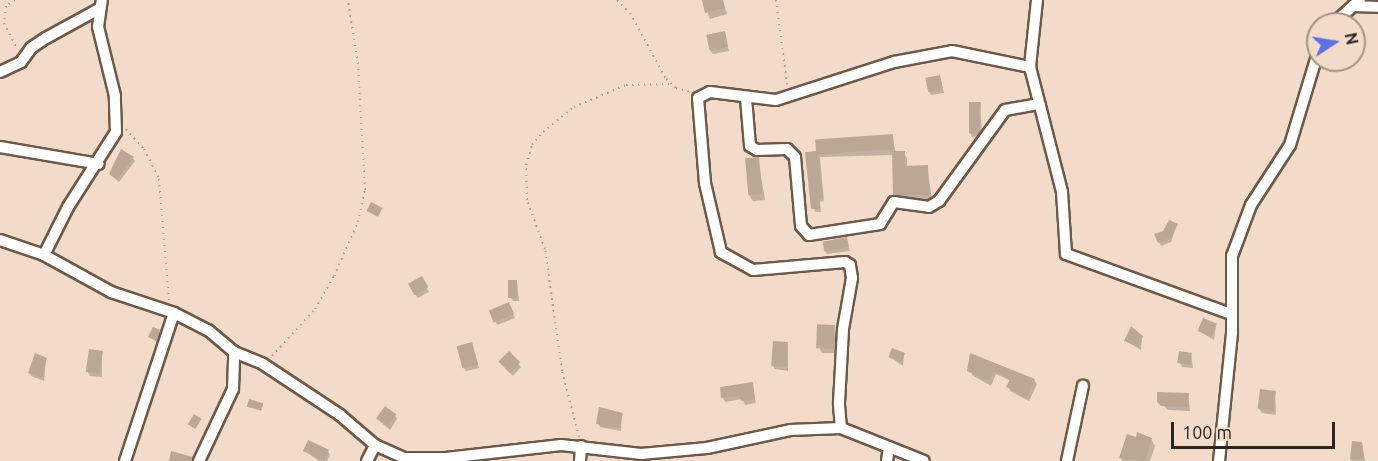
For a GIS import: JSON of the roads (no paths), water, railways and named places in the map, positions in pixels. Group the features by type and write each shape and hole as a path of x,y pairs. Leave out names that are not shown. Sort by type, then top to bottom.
{"street":[{"path":"1037,0 1030,67 1062,192 1068,256 1231,314"},
{"path":"1356,3 1378,7"},
{"path":"0,72 12,68 39,43 101,5"},
{"path":"44,255 68,207 99,164 116,132 115,96 98,27 101,5"},
{"path":"841,428 842,348 851,268 846,262 753,270 721,252 705,183 697,105 700,94 776,100 894,62 952,51 1030,67"},
{"path":"1219,461 1236,242 1251,205 1290,145 1312,72"},
{"path":"746,98 750,146 757,150 787,150 795,158 801,226 809,235 880,224 894,202 929,207 939,201 1005,110 1039,105"},
{"path":"0,147 99,164"},
{"path":"0,240 44,255 111,292 174,313 208,330 234,352 263,364 340,415 375,445 416,460 581,446 641,454 707,448 790,430 841,428 924,461"},
{"path":"125,461 174,313"},
{"path":"201,460 233,388 234,352"},
{"path":"1067,461 1083,386"},
{"path":"368,461 375,445"},
{"path":"580,461 581,446"},
{"path":"887,461 889,447"}]}
